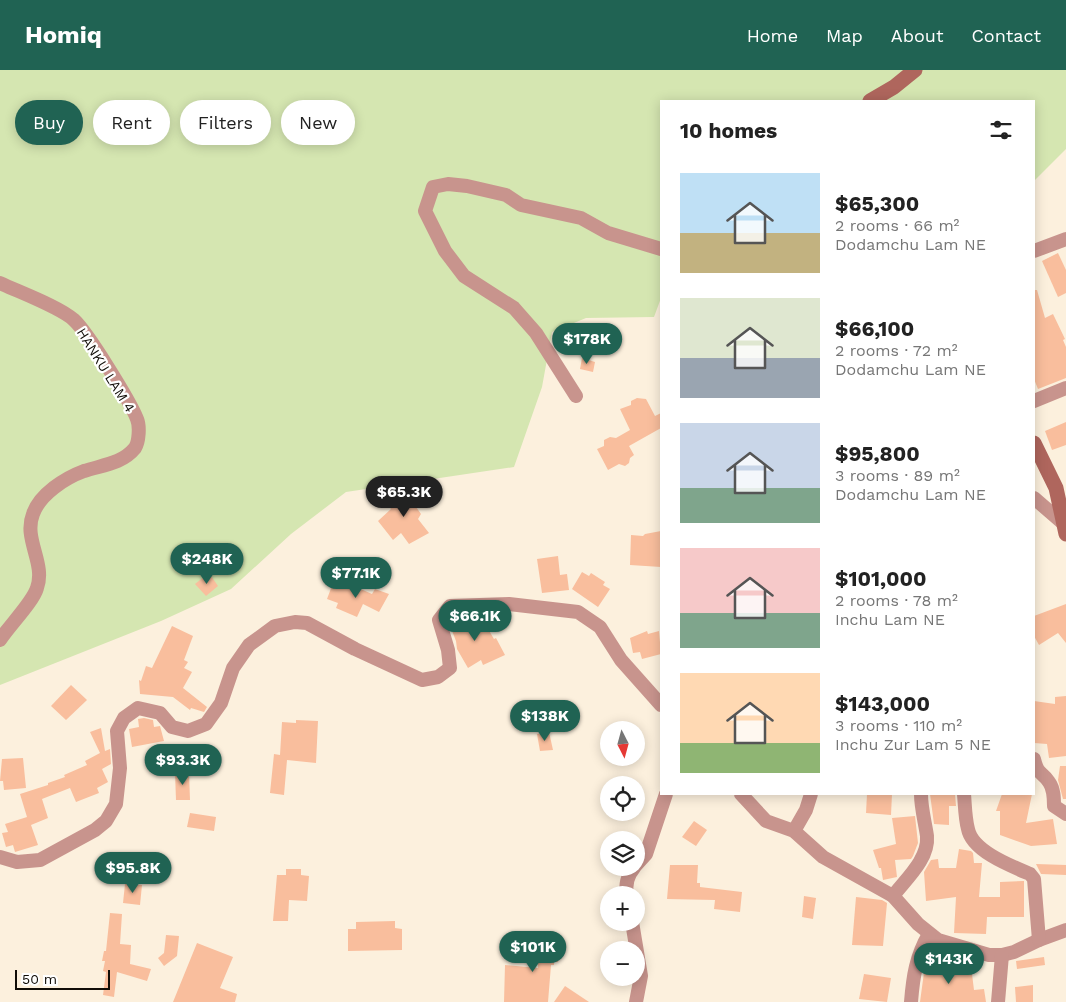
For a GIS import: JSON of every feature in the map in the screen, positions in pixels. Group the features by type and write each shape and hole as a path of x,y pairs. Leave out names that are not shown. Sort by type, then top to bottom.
{"main road":[{"path":"871,100 915,70"},
{"path":"1035,445 1061,486 1065,529"}],"street":[{"path":"576,396 536,334 514,308 464,276 445,251 425,211 433,187 448,184 467,186 506,195 521,205 581,218 608,233 660,248"},
{"path":"1035,251 1066,240"},
{"name":"HANKU LAM 4","path":"0,283 73,319 122,391 138,420 139,432 136,446 126,456 112,464 84,471 66,479 46,495 33,514 30,531 31,544 39,570 38,587 0,640"},
{"path":"1035,401 1066,388"},
{"path":"1035,499 1065,529"},
{"path":"0,856 17,862 40,860 95,830 106,820 116,804 120,768 117,731 124,718 138,708 160,714 172,727 188,731 206,724 221,703 232,668 249,645 275,626 294,622 307,624 422,680 438,677 450,668 448,650 439,620 450,606 509,604 578,612 600,627 621,660 660,705"},
{"path":"1035,764 1037,771 1049,781 1052,788 1054,806 1066,814"},
{"path":"645,855 666,795"},
{"path":"742,795 766,821 794,831 823,857 893,896 929,934 938,940 989,955 1002,955 1014,952 1066,930"},
{"path":"794,831 803,817 811,795"},
{"path":"893,896 926,850 927,838 921,795"},
{"path":"964,795 968,830 972,840 980,848 1030,874 1034,879 1039,940"},
{"path":"634,931 641,976 636,1002"},
{"path":"910,1002 913,974 920,949 929,934"},
{"path":"998,1002 1002,955"}],"green space":[{"path":"0,70 1066,70 1066,149 1035,180 1035,100 660,100 660,301 654,317 586,318 552,332 542,387 514,467 346,492 291,534 231,589 161,621 0,685"}],"building":[{"path":"1058,253 1066,270 1066,293 1058,297 1042,261"},
{"path":"1035,290 1037,290 1045,318 1053,314 1065,339 1063,340 1066,347 1066,378 1038,389 1035,382"},
{"path":"582,358 595,362 593,372 580,369"},
{"path":"637,398 646,399 655,416 660,414 660,429 629,446 634,455 630,458 629,463 625,466 619,464 608,470 597,449 604,446 604,440 610,437 616,438 630,430 620,409 631,405 631,401"},
{"path":"1066,422 1066,445 1052,450 1045,431"},
{"path":"404,487 418,501 416,507 421,514 418,519 429,533 409,544 401,533 393,540 378,521 391,509 386,503"},
{"path":"660,531 660,567 630,565 631,535 643,536"},
{"path":"558,556 560,575 567,574 569,590 542,593 537,559"},
{"path":"582,572 589,576 591,573 605,582 603,585 610,589 598,607 572,589"},
{"path":"209,573 218,586 206,596 195,584"},
{"path":"333,583 345,588 347,583 372,594 375,589 389,594 379,612 363,604 357,617 336,608 338,603 327,599"},
{"path":"1066,604 1066,643 1058,633 1039,645 1035,638 1035,616"},
{"path":"459,617 462,621 466,619 470,624 481,617 505,655 483,665 481,660 468,668 457,649 449,623"},
{"path":"172,626 193,636 184,660 188,662 184,668 192,672 183,688 207,707 204,712 191,708 190,710 173,697 140,694 139,680 141,681 146,666 152,668"},
{"path":"647,631 648,634 659,631 660,654 642,659 640,652 633,653 630,638"},
{"path":"71,685 87,700 66,720 51,706"},
{"path":"1066,696 1066,756 1049,758 1047,744 1035,743 1035,701 1055,704 1055,697"},
{"path":"138,719 153,720 154,727 160,726 164,741 132,747 129,729 139,727"},
{"path":"296,720 318,721 316,763 287,760 284,795 270,793 274,754 280,755 282,722 296,723"},
{"path":"101,728 105,751 110,749 111,764 102,769 108,782 97,788 99,793 76,802 70,788 42,799 48,818 31,825 38,845 15,852 13,845 6,847 2,833 8,832 5,824 27,817 20,794 48,785 48,783 65,777 64,775 87,765 85,761 100,753 90,732"},
{"path":"549,732 553,750 540,751 537,734"},
{"path":"23,758 26,788 4,790 3,781 0,781 2,759"},
{"path":"1060,766 1066,766 1066,799 1063,799 1058,780"},
{"path":"189,772 190,800 176,800 175,773"},
{"path":"867,795 892,795 891,815 866,813"},
{"path":"930,795 955,795 956,806 949,806 949,825 934,824"},
{"path":"1002,795 1032,795 1026,823 1053,819 1057,844 1031,846 1000,835 1000,811 996,811"},
{"path":"190,813 216,817 214,831 187,827"},
{"path":"915,816 918,843 913,856 911,859 895,860 897,877 883,880 881,868 879,868 873,850 896,844 892,818"},
{"path":"694,821 707,830 696,846 682,837"},
{"path":"959,849 971,851 974,863 982,863 979,897 1000,897 1000,882 1024,881 1024,917 987,917 986,934 954,933 956,897 926,901 924,872 931,860 938,859 939,868 956,868"},
{"path":"1036,864 1066,865 1066,875 1041,874"},
{"path":"670,865 698,865 697,883 700,883 700,887 742,892 740,912 714,909 715,900 667,899"},
{"path":"286,869 301,869 301,875 309,876 307,901 289,900 288,921 273,921 277,875 286,875"},
{"path":"125,884 142,885 140,905 123,903"},
{"path":"804,896 816,898 813,919 802,917"},
{"path":"856,897 882,900 887,903 883,946 852,945"},
{"path":"110,913 122,914 120,944 131,945 130,964 151,969 147,981 117,972 114,997 103,995 106,972 103,971 105,961 102,961 104,951 106,951"},
{"path":"395,921 395,928 402,929 402,950 348,951 348,929 356,929 356,922"},
{"path":"553,931 553,934 559,935 558,962 554,962 554,965 551,965 548,1002 504,1002 505,965 538,968 537,932"},
{"path":"166,935 179,936 177,956 164,966 158,958 164,953"},
{"path":"197,943 233,957 220,988 237,994 235,1002 173,1002"},
{"path":"943,951 951,953 955,975 972,974 974,990 984,989 986,1002 920,1002 925,965 944,965"},
{"path":"1044,957 1045,965 1017,969 1016,961"},
{"path":"864,974 891,978 887,1002 859,999"},
{"path":"1033,985 1033,1002 1016,1002 1015,987"},
{"path":"565,986 589,1002 554,1002"}]}
